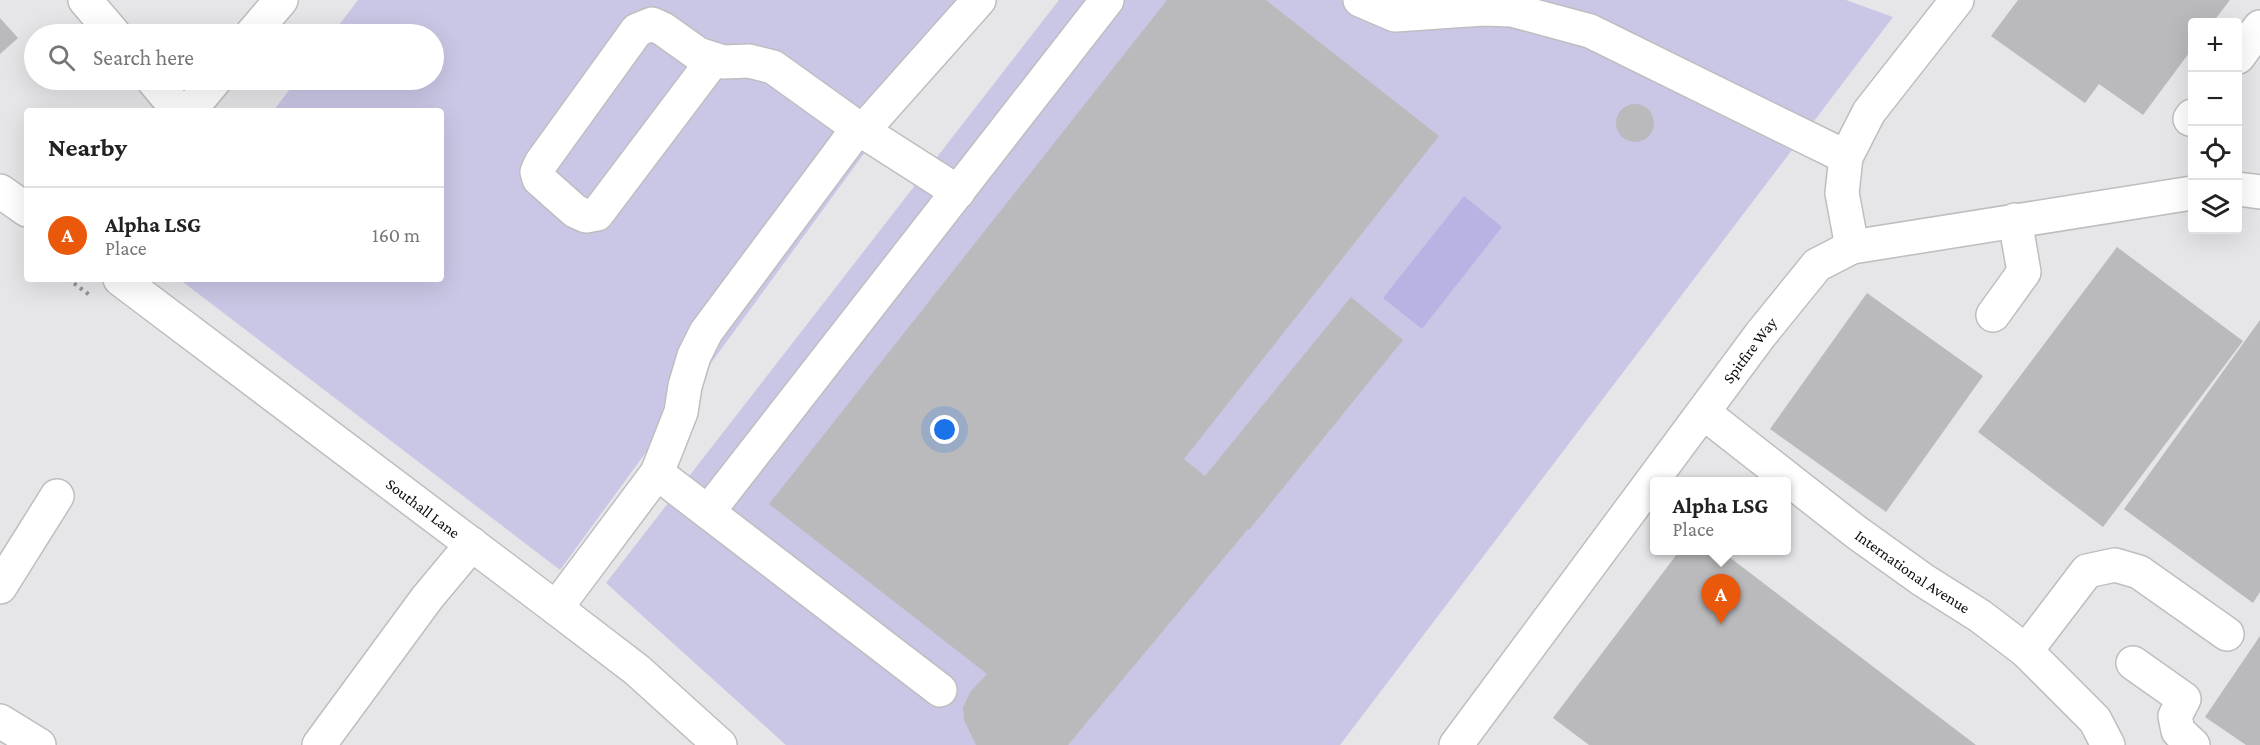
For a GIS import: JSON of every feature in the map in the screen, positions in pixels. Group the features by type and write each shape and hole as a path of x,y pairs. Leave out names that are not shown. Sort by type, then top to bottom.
{"street":[{"path":"85,0 105,24"},
{"path":"556,608 657,473 681,412 685,386 694,356 706,332 858,128 866,127 979,0"},
{"path":"708,512 1107,0"},
{"path":"1360,0 1395,15 1483,9 1512,10 1590,31 1846,158"},
{"path":"1852,247 1842,194 1846,158 1869,112 1957,0"},
{"path":"714,59 597,214 586,216 575,211 539,180 537,172 541,163 637,30 652,24 663,29 698,54 714,59 723,62 749,62 773,67 858,128 958,192"},
{"path":"2242,52 2260,27"},
{"path":"161,90 176,108"},
{"path":"191,108 206,90"},
{"path":"2242,190 2260,192"},
{"path":"0,191 24,208"},
{"name":"Spitfire Way","path":"1656,477 1761,334 1816,265 1852,247 2188,194"},
{"path":"1993,315 2024,272 2015,220"},
{"name":"Southall Lane","path":"124,282 637,670 720,745"},
{"name":"International Avenue","path":"1704,412 1786,477"},
{"path":"657,473 940,690"},
{"name":"International Avenue","path":"1791,481 1856,532 1923,580 1980,616 2026,651 2095,720 2108,745"},
{"name":"Spitfire Way","path":"1456,745 1650,485"},
{"path":"0,587 57,496"},
{"path":"319,745 427,598 472,544"},
{"path":"2026,651 2086,571 2115,565 2139,572 2227,634"},
{"path":"2133,663 2184,699 2175,716 2178,731 2193,745"},
{"path":"0,721 39,745"}],"shaded area":[{"path":"358,0 976,0 560,570 183,282 444,282 444,108 275,108 289,90 444,90 444,24 340,24"},
{"path":"1059,0 1846,0 1893,17 1340,745 786,745 606,583"},
{"path":"1464,196 1502,227 1422,329 1383,298"}],"building":[{"path":"1167,0 1266,0 1439,136 1184,459 1205,476 1351,297 1403,340 1249,530 1068,745 976,745 964,720 963,708 970,692 987,674 769,504"},
{"path":"2018,0 2230,0 2216,18 2188,18 2188,54 2143,115 2099,84 2085,103 1991,36"},
{"path":"0,18 18,38 0,54"},
{"path":"1635,104 1648,110 1654,123 1648,136 1635,142 1622,136 1616,123 1622,110"},
{"path":"2117,247 2243,341 2103,527 1978,432"},
{"path":"1867,293 1983,376 1886,512 1770,429"},
{"path":"2260,320 2260,592 2253,603 2124,509"},
{"path":"1676,555 1727,555 1976,745 1589,745 1553,718"},
{"path":"2260,636 2260,745 2246,745 2205,717"}],"place":[{"name":"Alpha LSG","path":"1721,624"}]}
